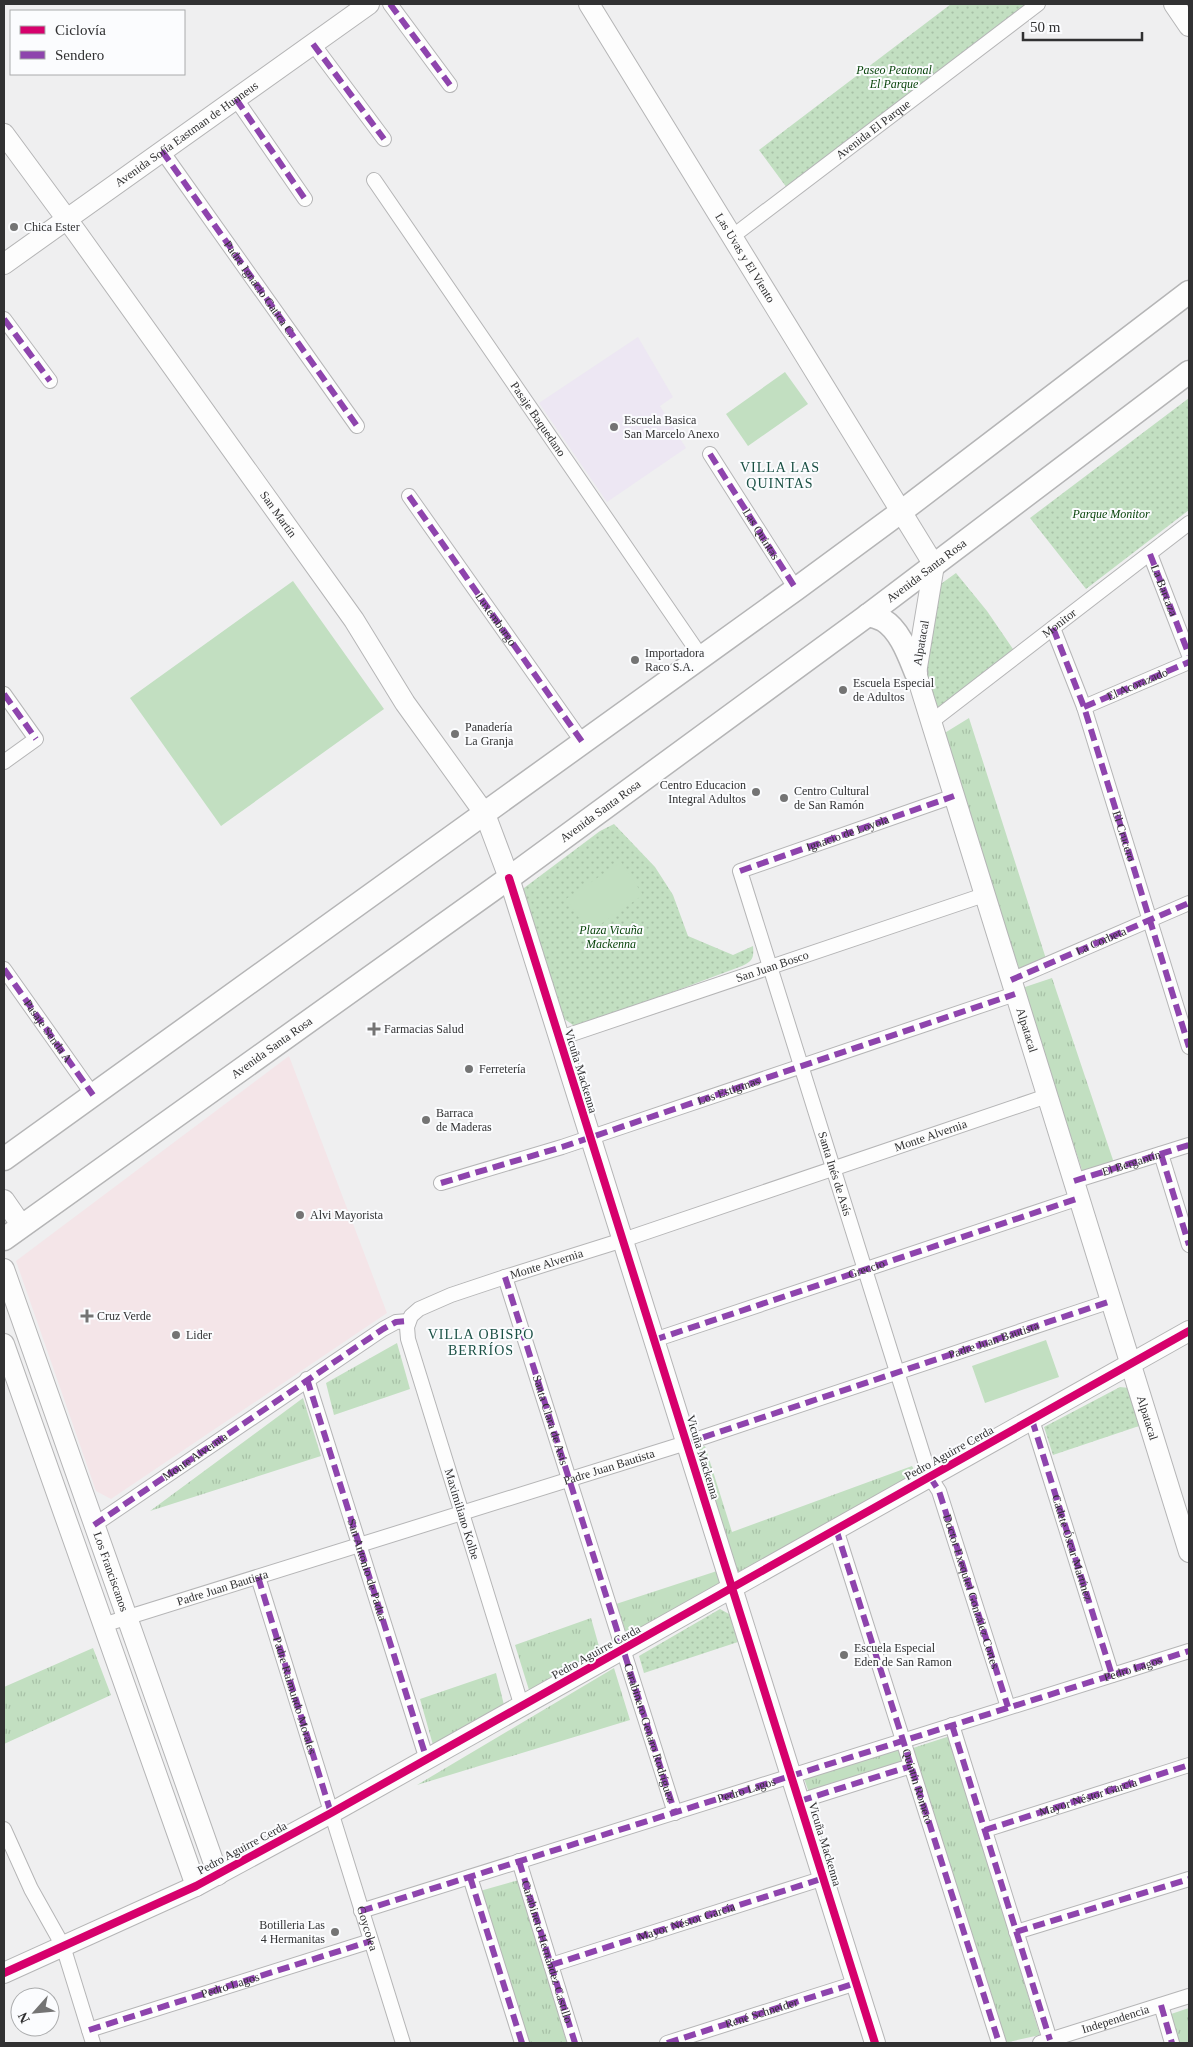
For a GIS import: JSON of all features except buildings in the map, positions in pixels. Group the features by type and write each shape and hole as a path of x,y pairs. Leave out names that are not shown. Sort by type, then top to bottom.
{"main road":[{"path":"4,1158 796,590 1189,292"},
{"name":"Avenida Santa Rosa","path":"4,1240 509,878 934,565 1189,372"},
{"path":"868,614 883,620 892,629 906,651 916,673"}],"street":[{"name":"Avenida Sofía Eastman de Hunneus","path":"4,264 369,4"},
{"path":"390,4 450,85"},
{"name":"Las Uvas y El Viento","path":"589,4 902,511"},
{"name":"Avenida El Parque","path":"733,236 1038,4"},
{"path":"1174,4 1189,26"},
{"path":"313,44 384,139"},
{"path":"236,99 305,199"},
{"path":"4,134 67,219"},
{"name":"Padre Ignacio Gatica C.","path":"162,151 357,426"},
{"name":"Pasaje Baquedano","path":"374,180 702,658"},
{"name":"San Martín","path":"67,219 354,620 405,703 484,814"},
{"path":"4,319 50,381"},
{"name":"Las Quintas","path":"710,454 796,590"},
{"name":"Luxemburgo","path":"409,496 583,743"},
{"path":"902,511 934,565"},
{"name":"Monitor","path":"930,722 1189,523"},
{"name":"La Barcaza","path":"1150,554 1189,655"},
{"name":"Alpatacal","path":"934,565 916,673 1189,1552"},
{"name":"El Crucero","path":"1053,628 1084,707 1189,1047"},
{"name":"El Acorazado","path":"1084,707 1189,662"},
{"path":"4,694 36,739 4,762"},
{"name":"Ignacio de Loyola","path":"740,871 954,796"},
{"name":"Vicuña Mackenna","path":"484,814 509,878 560,1038 875,2043"},
{"name":"Santa Inés de Asís","path":"740,871 930,1477"},
{"name":"San Juan Bosco","path":"560,1038 984,895"},
{"name":"La Corbeta","path":"1013,987 1189,903"},
{"name":"Pasaje Senda A","path":"4,969 93,1095"},
{"name":"Los Estigmas","path":"441,1183 590,1137 801,1066 1013,987"},
{"name":"Monte Alvernia","path":"94,1525 389,1325 408,1321 415,1312 425,1307 504,1277 623,1240 1048,1096"},
{"name":"El Bergantín","path":"1076,1189 1161,1154 1189,1145"},
{"path":"1161,1154 1189,1245"},
{"name":"Greccio","path":"654,1340 865,1269 1076,1189"},
{"path":"4,1200 22,1226"},
{"name":"Los Franciscanos","path":"4,1269 218,1875"},
{"name":"Santa Clara de Asís","path":"504,1277 624,1650"},
{"name":"Padre Juan Bautista","path":"103,1625 686,1443 1111,1301"},
{"name":"Maximiliano Kolbe","path":"408,1321 406,1326 408,1338 522,1707"},
{"name":"Pedro Aguirre Cerda","path":"4,1973 218,1875 624,1650 1189,1331"},
{"name":"Los Franciscanos","path":"4,1344 196,1886"},
{"name":"San Antonio de Padua","path":"308,1379 427,1760"},
{"name":"Cadete Óscar Martínez","path":"1032,1420 1112,1675"},
{"path":"53,1484 64,1478 76,1475"},
{"name":"Doctor Exequiel González Cortes","path":"930,1477 939,1491 1008,1707"},
{"name":"Quintín Romero","path":"836,1529 999,2043"},
{"name":"Padre Raimundo Morales","path":"258,1577 331,1813"},
{"name":"Carabinero Genaro Rodríguez","path":"624,1650 675,1813"},
{"name":"Pedro Lagos","path":"361,1910 675,1813 1189,1650"},
{"path":"952,1725 1016,1932 1045,2042"},
{"name":"Mayor Néstor García","path":"985,1830 1189,1765"},
{"path":"800,1801 911,1766"},
{"name":"Goycolea","path":"331,1813 403,2043"},
{"path":"4,1829 31,1889 63,1946 91,2037"},
{"name":"Carabinero Hernández Castillo","path":"518,1861 575,2043"},
{"path":"470,1876 522,2043"},
{"name":"Mayor Néstor García","path":"551,1965 824,1878"},
{"path":"1016,1932 1189,1879"},
{"name":"Pedro Lagos","path":"91,2037 371,1941"},
{"name":"René Schneider","path":"667,2043 856,1983"},
{"name":"Independencia","path":"1045,2042 1189,1996"},
{"path":"1161,2005 1172,2043"}],"shaded area":[{"name":"Escuela Basica San Marcelo Anexo","path":"638,337 673,397 660,406 686,448 607,502 539,403"},
{"path":"289,1056 387,1313 111,1499 96,1491 16,1261"}],"green space":[{"name":"Paseo Peatonal El Parque","path":"951,4 1029,4 787,188 759,150"},
{"path":"785,372 808,404 748,446 726,414"},
{"name":"Parque Monitor","path":"1189,398 1189,510 1086,589 1030,518"},
{"path":"956,573 987,611 1015,652 939,707 935,706 924,668 938,586"},
{"path":"293,581 384,709 221,826 130,698"},
{"path":"969,718 1047,962 1021,975 943,734"},
{"name":"Plaza Vicuña Mackenna","path":"614,824 655,867 673,895 688,936 733,955 753,946 753,956 751,960 742,966 582,1026 573,1025 563,1018 521,892 600,831"},
{"path":"621,862 643,895 589,932 566,899"},
{"path":"1052,978 1114,1163 1083,1173 1022,988"},
{"path":"1046,1340 1059,1377 985,1403 972,1366"},
{"path":"397,1343 410,1389 334,1415 326,1383"},
{"path":"1120,1387 1129,1388 1139,1426 1053,1455 1044,1427"},
{"path":"303,1398 321,1456 150,1511"},
{"path":"705,1446 732,1532 912,1466 917,1475 740,1574 734,1574 697,1449"},
{"path":"717,1571 721,1584 628,1638 616,1604"},
{"path":"720,1609 729,1614 738,1642 644,1673 639,1656"},
{"path":"591,1618 600,1650 529,1690 515,1645"},
{"path":"93,1648 111,1695 4,1744 4,1687"},
{"path":"614,1668 630,1720 417,1785"},
{"path":"496,1673 504,1705 433,1745 420,1699"},
{"path":"950,1736 1040,2035 1004,2043 913,1748"},
{"path":"901,1747 905,1762 809,1793 804,1778"},
{"path":"519,1880 567,2043 526,2043 480,1891"},
{"path":"1189,2008 1189,2043 1179,2043 1171,2014"}],"marked path":[{"path":"390,4 450,85"},
{"path":"313,44 384,139"},
{"path":"236,99 305,199"},
{"path":"162,151 357,426"},
{"path":"4,319 50,381"},
{"path":"710,454 796,589"},
{"path":"409,496 583,743"},
{"path":"1150,554 1189,655"},
{"path":"1053,628 1084,707 1189,1047"},
{"path":"1084,707 1189,662"},
{"path":"4,694 36,739"},
{"path":"740,871 954,796"},
{"path":"1011,980 1189,903"},
{"path":"4,969 93,1095"},
{"path":"441,1183 562,1147 1015,994"},
{"path":"1074,1181 1189,1145"},
{"path":"1161,1154 1189,1245"},
{"path":"654,1340 1079,1198"},
{"path":"505,1277 675,1813"},
{"path":"686,1443 1111,1301"},
{"path":"94,1525 383,1329 396,1322 408,1321"},
{"path":"307,1379 427,1760"},
{"path":"1032,1420 1112,1675"},
{"path":"930,1477 939,1491 1008,1707"},
{"path":"836,1529 999,2043"},
{"path":"258,1577 331,1813"},
{"path":"361,1911 1189,1651"},
{"path":"952,1725 1050,2040"},
{"path":"985,1830 1189,1765"},
{"path":"800,1801 911,1766"},
{"path":"519,1861 575,2043"},
{"path":"470,1877 522,2043"},
{"path":"551,1965 824,1878"},
{"path":"1016,1932 1189,1879"},
{"path":"89,2030 371,1941"},
{"path":"667,2043 856,1983"},
{"path":"1161,2005 1172,2043"}],"cycle path":[{"path":"509,878 875,2043"},
{"path":"4,1973 196,1886 331,1813 1189,1331"}],"place":[{"name":"Chica Ester","path":"14,227"},
{"name":"Escuela Basica San Marcelo Anexo","path":"614,427"},
{"name":"Importadora Raco S.A.","path":"635,660"},
{"name":"Escuela Especial de Adultos","path":"843,690"},
{"name":"Panadería La Granja","path":"455,734"},
{"name":"Centro Educacion Integral Adultos","path":"756,792"},
{"name":"Centro Cultural de San Ramón","path":"784,798"},
{"name":"Farmacias Salud","path":"374,1029"},
{"name":"Ferretería","path":"469,1069"},
{"name":"Barraca de Maderas","path":"426,1120"},
{"name":"Alvi Mayorista","path":"300,1215"},
{"name":"Cruz Verde","path":"87,1316"},
{"name":"Lider","path":"176,1335"},
{"name":"Escuela Especial Eden de San Ramon","path":"844,1655"},
{"name":"Botilleria Las 4 Hermanitas","path":"335,1932"}],"district":[{"name":"VILLA LAS QUINTAS","path":"780,476"},
{"name":"VILLA OBISPO BERRÍOS","path":"481,1342"}]}
